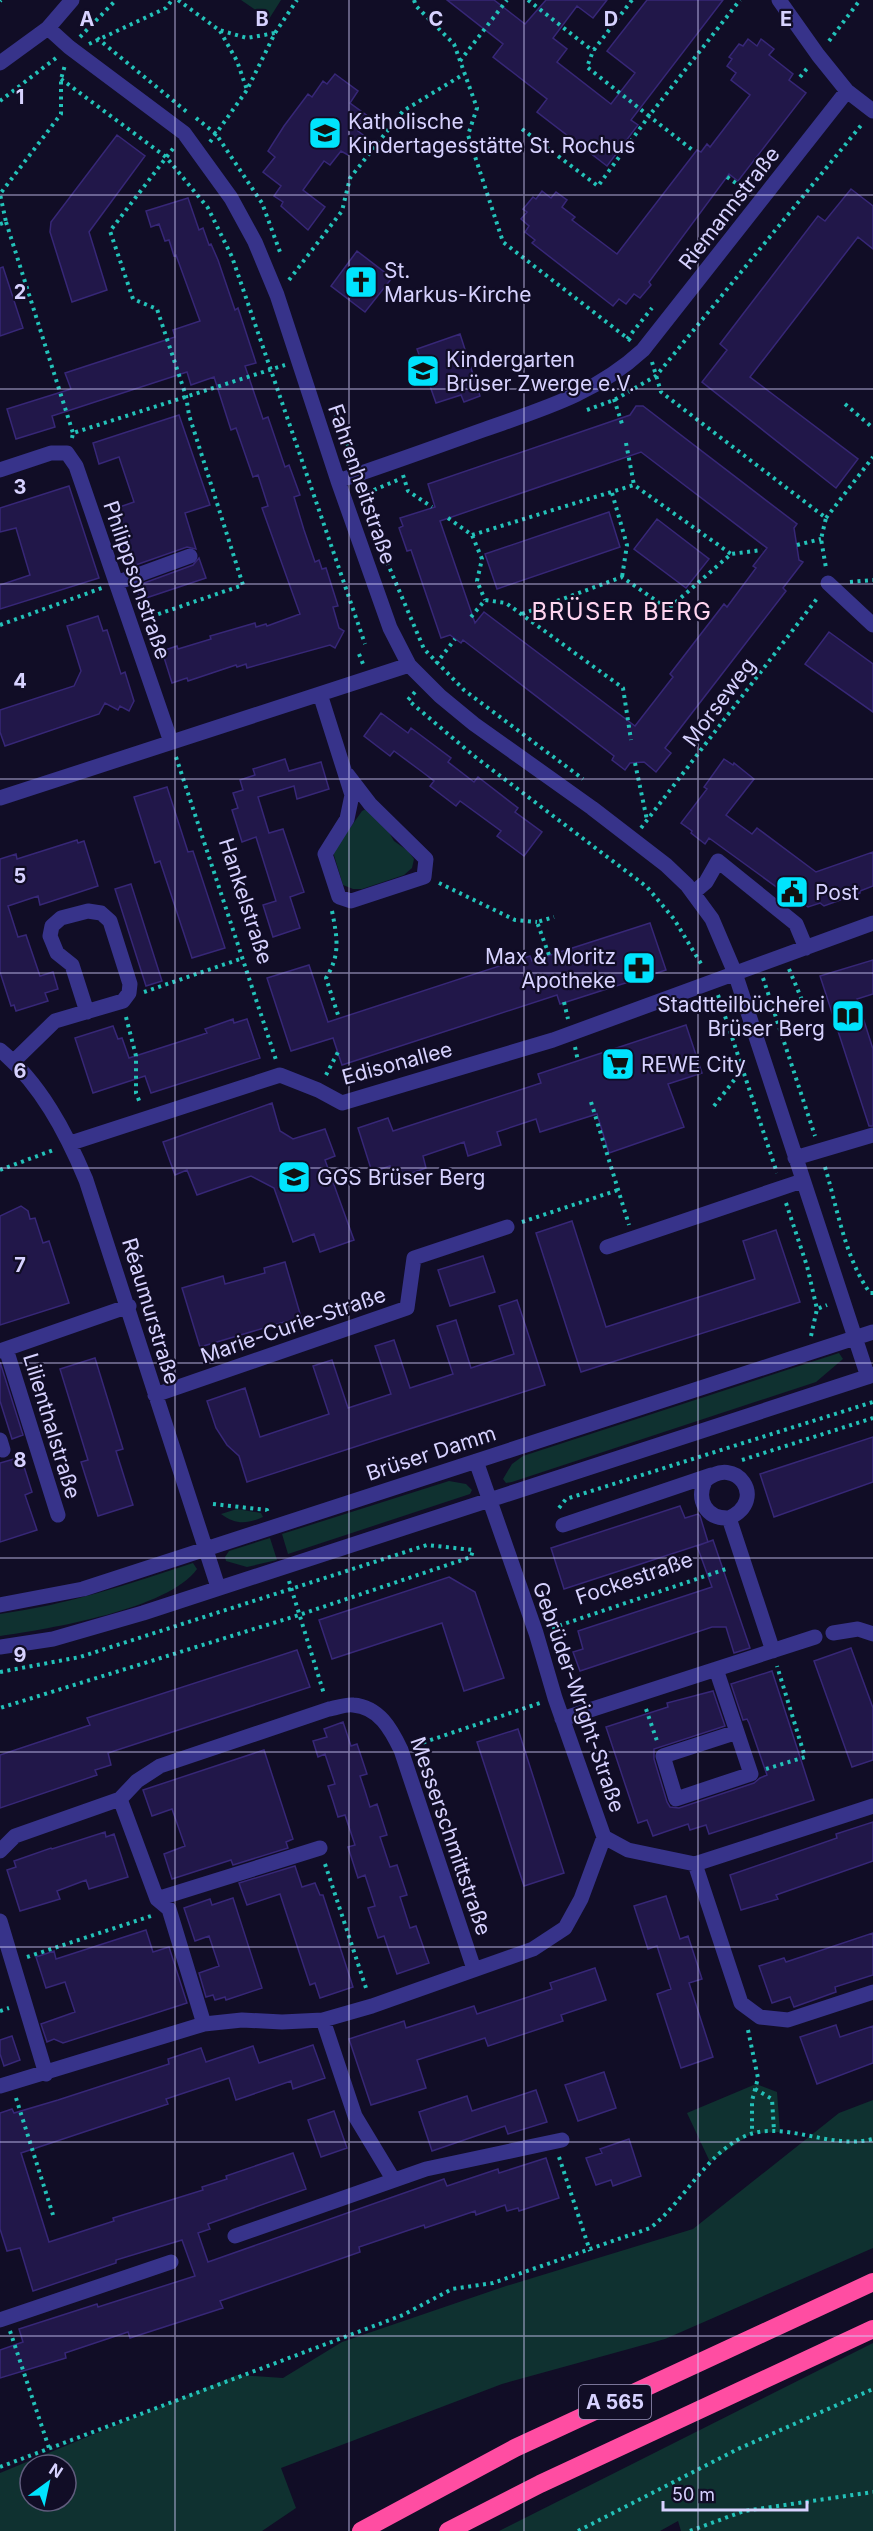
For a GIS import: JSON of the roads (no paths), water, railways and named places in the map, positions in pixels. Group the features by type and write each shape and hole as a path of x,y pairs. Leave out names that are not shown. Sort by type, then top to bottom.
{"highway":[{"name":"A 565","path":"362,2531 515,2448 873,2282"},
{"name":"A 565","path":"447,2531 540,2484 873,2329"}],"street":[{"path":"0,63 48,28 72,0"},
{"path":"778,0 847,91 873,111"},
{"name":"Fahrenheitstraße","path":"48,28 76,52 184,133 231,198 255,242 277,295 338,482 390,628 408,664 474,724 634,839 666,865 693,893 712,920 735,973 854,1338 871,1376"},
{"name":"Riemannstraße","path":"338,482 586,392 622,369 643,350 847,91"},
{"name":"Philippsonstraße","path":"0,470 51,453 67,453 76,466 171,742"},
{"path":"116,583 190,556"},
{"path":"828,583 873,625"},
{"path":"1,794 171,742 408,664"},
{"path":"320,694 352,795 347,819 325,854 339,897 351,902 424,877 426,860 370,804 347,774"},
{"path":"693,893 706,882 718,861 796,924 806,948"},
{"path":"14,1061 55,1021 87,1012 126,997 130,984 110,921 101,913 88,911 61,918 52,926 50,936 57,953 72,965 87,1012"},
{"name":"Edisonallee","path":"71,1143 280,1075 318,1090 342,1103 554,1040 873,923"},
{"name":"Réaumurstraße","path":"0,1050 14,1061 47,1103 71,1143 129,1306 155,1395 218,1587"},
{"path":"795,1158 873,1135"},
{"path":"607,1247 802,1181"},
{"name":"Marie-Curie-Straße","path":"155,1395 407,1308 414,1258 507,1227"},
{"name":"Lilienthalstraße","path":"58,1515 3,1350 129,1306"},
{"name":"Brüser Damm","path":"0,1605 84,1589 873,1332"},
{"path":"0,1647 53,1639 87,1629 871,1376"},
{"name":"Gebrüder-Wright-Straße","path":"5,2085 204,2024 242,2020 282,2022 323,2020 372,2006 533,1949 565,1928 581,1899 604,1837 476,1461"},
{"path":"559,1519 711,1475 729,1472 740,1478 748,1493 742,1510 729,1518 710,1514 703,1505 701,1489 711,1475"},
{"path":"729,1518 773,1651"},
{"path":"833,1633 858,1629 873,1634"},
{"path":"562,1719 815,1637"},
{"path":"716,1669 737,1732 751,1774 676,1799 663,1756 737,1732"},
{"name":"Messerschmittstraße","path":"0,1851 15,1836 120,1799 137,1781 160,1766 329,1709 352,1705 368,1709 380,1717 390,1728 401,1750 474,1969"},
{"path":"120,1799 157,1899 169,1909 204,2024"},
{"path":"604,1837 628,1850 695,1864 873,1806"},
{"path":"157,1899 320,1848"},
{"path":"695,1864 741,2003 760,2017 789,2020 873,1992"},
{"path":"0,1921 46,2074"},
{"path":"323,2020 355,2116 393,2179"},
{"path":"235,2236 426,2169 558,2141"},
{"path":"3,2320 171,2262"}],"place":[{"name":"Katholische Kindertagesstätte St. Rochus","path":"325,133"},
{"name":"St. Markus-Kirche","path":"361,282"},
{"name":"Kindergarten Brüser Zwerge e.V.","path":"423,371"},
{"name":"Post","path":"792,892"},
{"name":"Max & Moritz Apotheke","path":"639,968"},
{"name":"Stadtteilbücherei Brüser Berg","path":"848,1016"},
{"name":"REWE City","path":"618,1064"},
{"name":"GGS Brüser Berg","path":"294,1177"}],"district":[{"name":"BRÜSER BERG","path":"622,611"}]}
